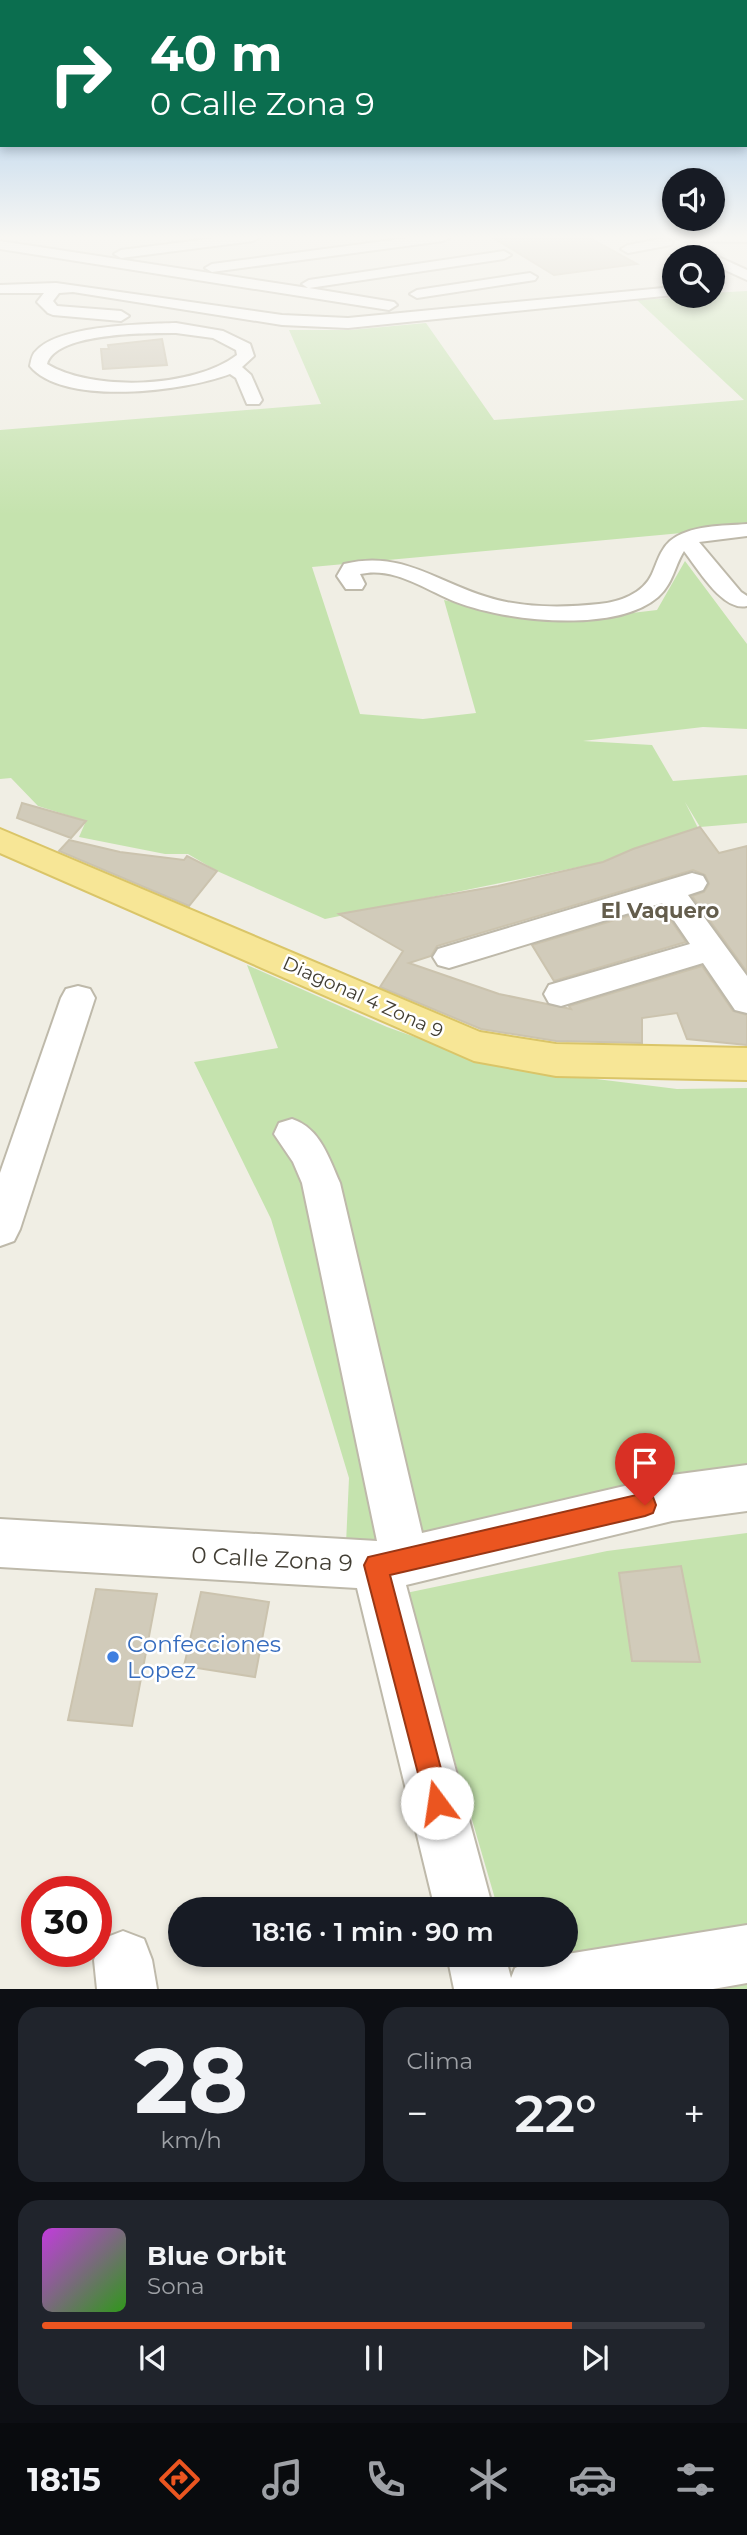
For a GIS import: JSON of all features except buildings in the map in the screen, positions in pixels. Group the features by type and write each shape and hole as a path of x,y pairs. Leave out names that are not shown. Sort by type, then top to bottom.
{"main road":[{"name":"Diagonal 4 Zona 9","path":"0,840 43,856 474,1046 556,1060 747,1064"}],"street":[{"path":"128,330 67,340 45,350 39,356 38,366 52,376 66,381 124,386 193,380 234,367 246,356 246,350 226,337 195,330"},
{"path":"234,367 243,375 253,400"},
{"path":"354,584 348,576 352,569 388,566 480,603 532,611 608,610 643,598 659,581 677,546 686,540 707,534 747,530"},
{"path":"686,540 733,597 740,601"},
{"path":"449,957 680,886 711,949 747,1001"},
{"path":"561,994 711,949"},
{"path":"0,1229 78,998"},
{"path":"292,1134 308,1153 321,1184 390,1563 461,1897"},
{"name":"0 Calle Zona 9","path":"0,1543 390,1563 672,1498 747,1488"},
{"path":"536,1989 747,1954"},
{"path":"479,1967 484,1989"}],"green space":[{"path":"289,330 431,330 494,420 744,400 669,330 747,330 747,527 312,567 360,714 423,719 476,713 444,600 507,615 581,619 657,610 685,561 747,644 747,729 703,727 583,741 652,745 673,781 747,775 747,823 700,827 685,802 698,828 603,862 325,919 217,871 188,854 165,854 79,837 86,821 38,806 11,778 0,779 0,430 321,404"},
{"path":"247,965 387,1027 499,1067 677,1089 747,1088 747,1475 414,1551 346,1544 349,1478 271,1219 194,1062 278,1048"},
{"path":"747,1533 747,1989 521,1989 515,1967 578,1967 578,1897 495,1897 406,1593 607,1551"}],"place":[{"name":"Confecciones Lopez","path":"113,1657"}],"district":[{"name":"El Vaquero","path":"660,910"}],"route":[{"path":"437,1803 376,1565 405,1562 645,1505"}]}
